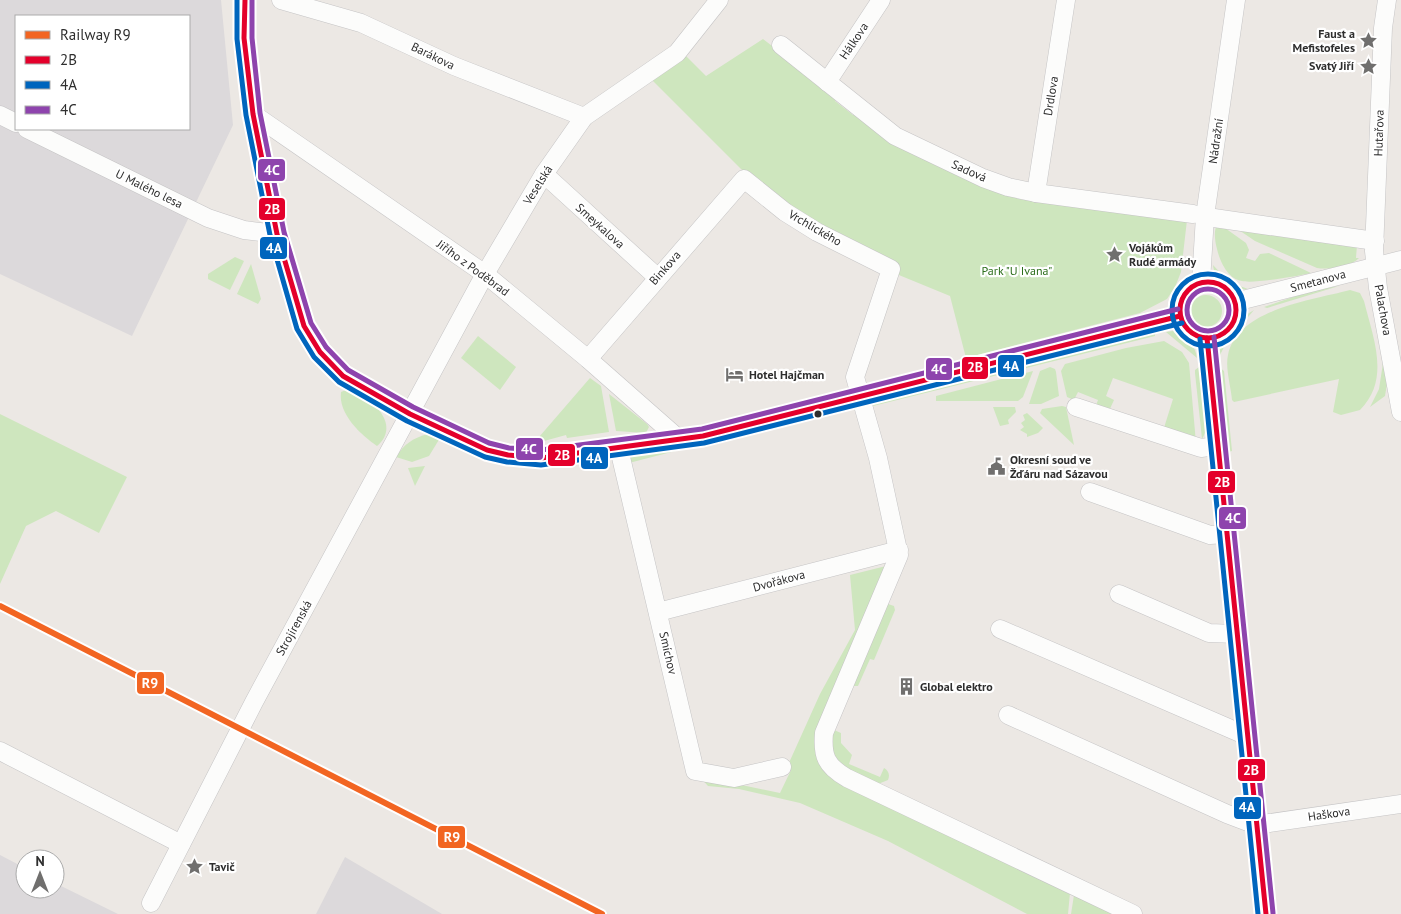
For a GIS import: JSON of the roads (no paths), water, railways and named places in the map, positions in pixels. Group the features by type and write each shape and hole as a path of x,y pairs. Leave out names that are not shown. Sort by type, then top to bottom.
{"street":[{"path":"245,0 244,38 253,114 277,234 301,318 317,348 343,376 410,414 487,450 508,456 541,458 680,440 861,397 1180,316"},
{"name":"Barákova","path":"281,0 361,23 454,66 584,117"},
{"name":"Veselská","path":"410,414 485,274 544,174 584,117 676,53 719,0"},
{"name":"Hálkova","path":"826,82 881,0"},
{"name":"Drdlova","path":"1036,193 1066,0"},
{"name":"Nádražní","path":"1201,282 1205,216 1236,0"},
{"name":"Hutařova","path":"1376,267 1375,241 1383,28 1387,0"},
{"path":"1392,0 1401,7"},
{"name":"Sadová","path":"781,45 895,136 983,178 1008,187 1036,193 1193,214"},
{"name":"Jiřího z Poděbrad","path":"253,114 485,274 588,359 680,440"},
{"path":"0,115 15,122"},
{"name":"U Malého lesa","path":"29,130 208,218 244,230 277,234"},
{"name":"Smeykalova","path":"544,174 657,277"},
{"name":"Binkova","path":"588,359 657,277 744,179"},
{"name":"Vrchlického","path":"744,179 785,212 817,232 891,269 855,377 861,397"},
{"path":"1214,218 1375,241"},
{"name":"Smetanova","path":"1235,302 1401,260"},
{"name":"Palachova","path":"1376,267 1401,412"},
{"path":"1201,282 1213,282 1224,287 1235,302 1236,312 1230,327 1218,337 1196,336 1187,330 1180,316 1179,307 1184,295 1193,286 1201,282"},
{"path":"1207,338 1216,446 1266,914"},
{"path":"861,397 878,458 899,550 898,561 824,733 822,750 828,763 847,778 1134,914"},
{"path":"1076,407 1201,448 1216,446"},
{"name":"Strojírenská","path":"151,903 254,702 410,414"},
{"name":"Smíchov","path":"619,449 695,772 734,778 782,767"},
{"path":"1090,492 1210,534 1226,534"},
{"name":"Dvořákova","path":"658,612 899,550"},
{"path":"1119,594 1209,633 1236,634"},
{"path":"1000,629 1247,736"},
{"path":"1008,715 1227,814 1256,825"},
{"path":"0,751 181,844"},
{"name":"Haškova","path":"1256,825 1401,804"}],"railway":[{"path":"289,753 296,757"}],"rail line":[{"name":"R9","path":"0,606 602,914"}],"place":[{"name":"Faust a Mefistofeles","path":"1369,41"},
{"name":"Svatý Jiří","path":"1368,66"},
{"name":"Vojákům Rudé armády","path":"1115,255"},
{"name":"Hotel Hajčman","path":"735,375"},
{"name":"Okresní soud ve Žďáru nad Sázavou","path":"996,467"},
{"name":"Global elektro","path":"906,687"},
{"name":"Tavič","path":"195,867"}],"park label":[{"name":"Park \"U Ivana\"","path":"1017,271"}]}
